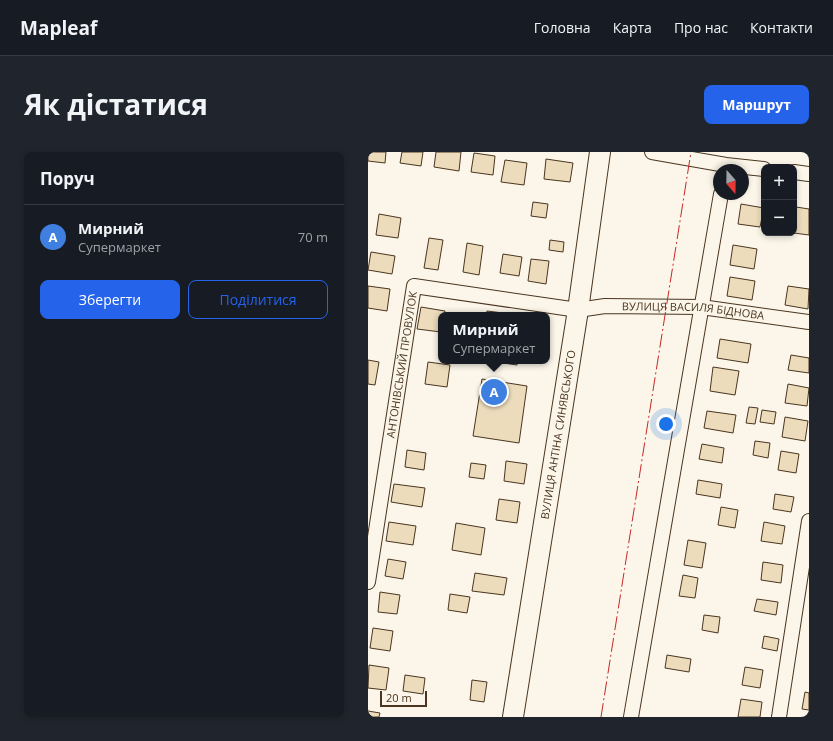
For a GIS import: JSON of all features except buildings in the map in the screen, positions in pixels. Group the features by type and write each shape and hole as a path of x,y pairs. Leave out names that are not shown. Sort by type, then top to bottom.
{"street":[{"name":"ВУЛИЦЯ АНТІНА СИНЯВСЬКОГО","path":"513,717 578,310 600,152"},
{"path":"652,152 713,164"},
{"path":"719,152 725,164"},
{"path":"749,168 761,169"},
{"path":"797,172 809,174"},
{"path":"632,717 720,200"},
{"name":"АНТОНІВСЬКИЙ ПРОВУЛОК","path":"368,582 414,286 578,310"},
{"name":"ВУЛИЦЯ ВАСИЛЯ БІДНОВА","path":"578,310 605,306 701,307 809,322"},
{"path":"779,717 809,521"}],"power":[{"path":"601,717 691,152"}],"place":[{"name":"Мирний","path":"494,392"}]}
